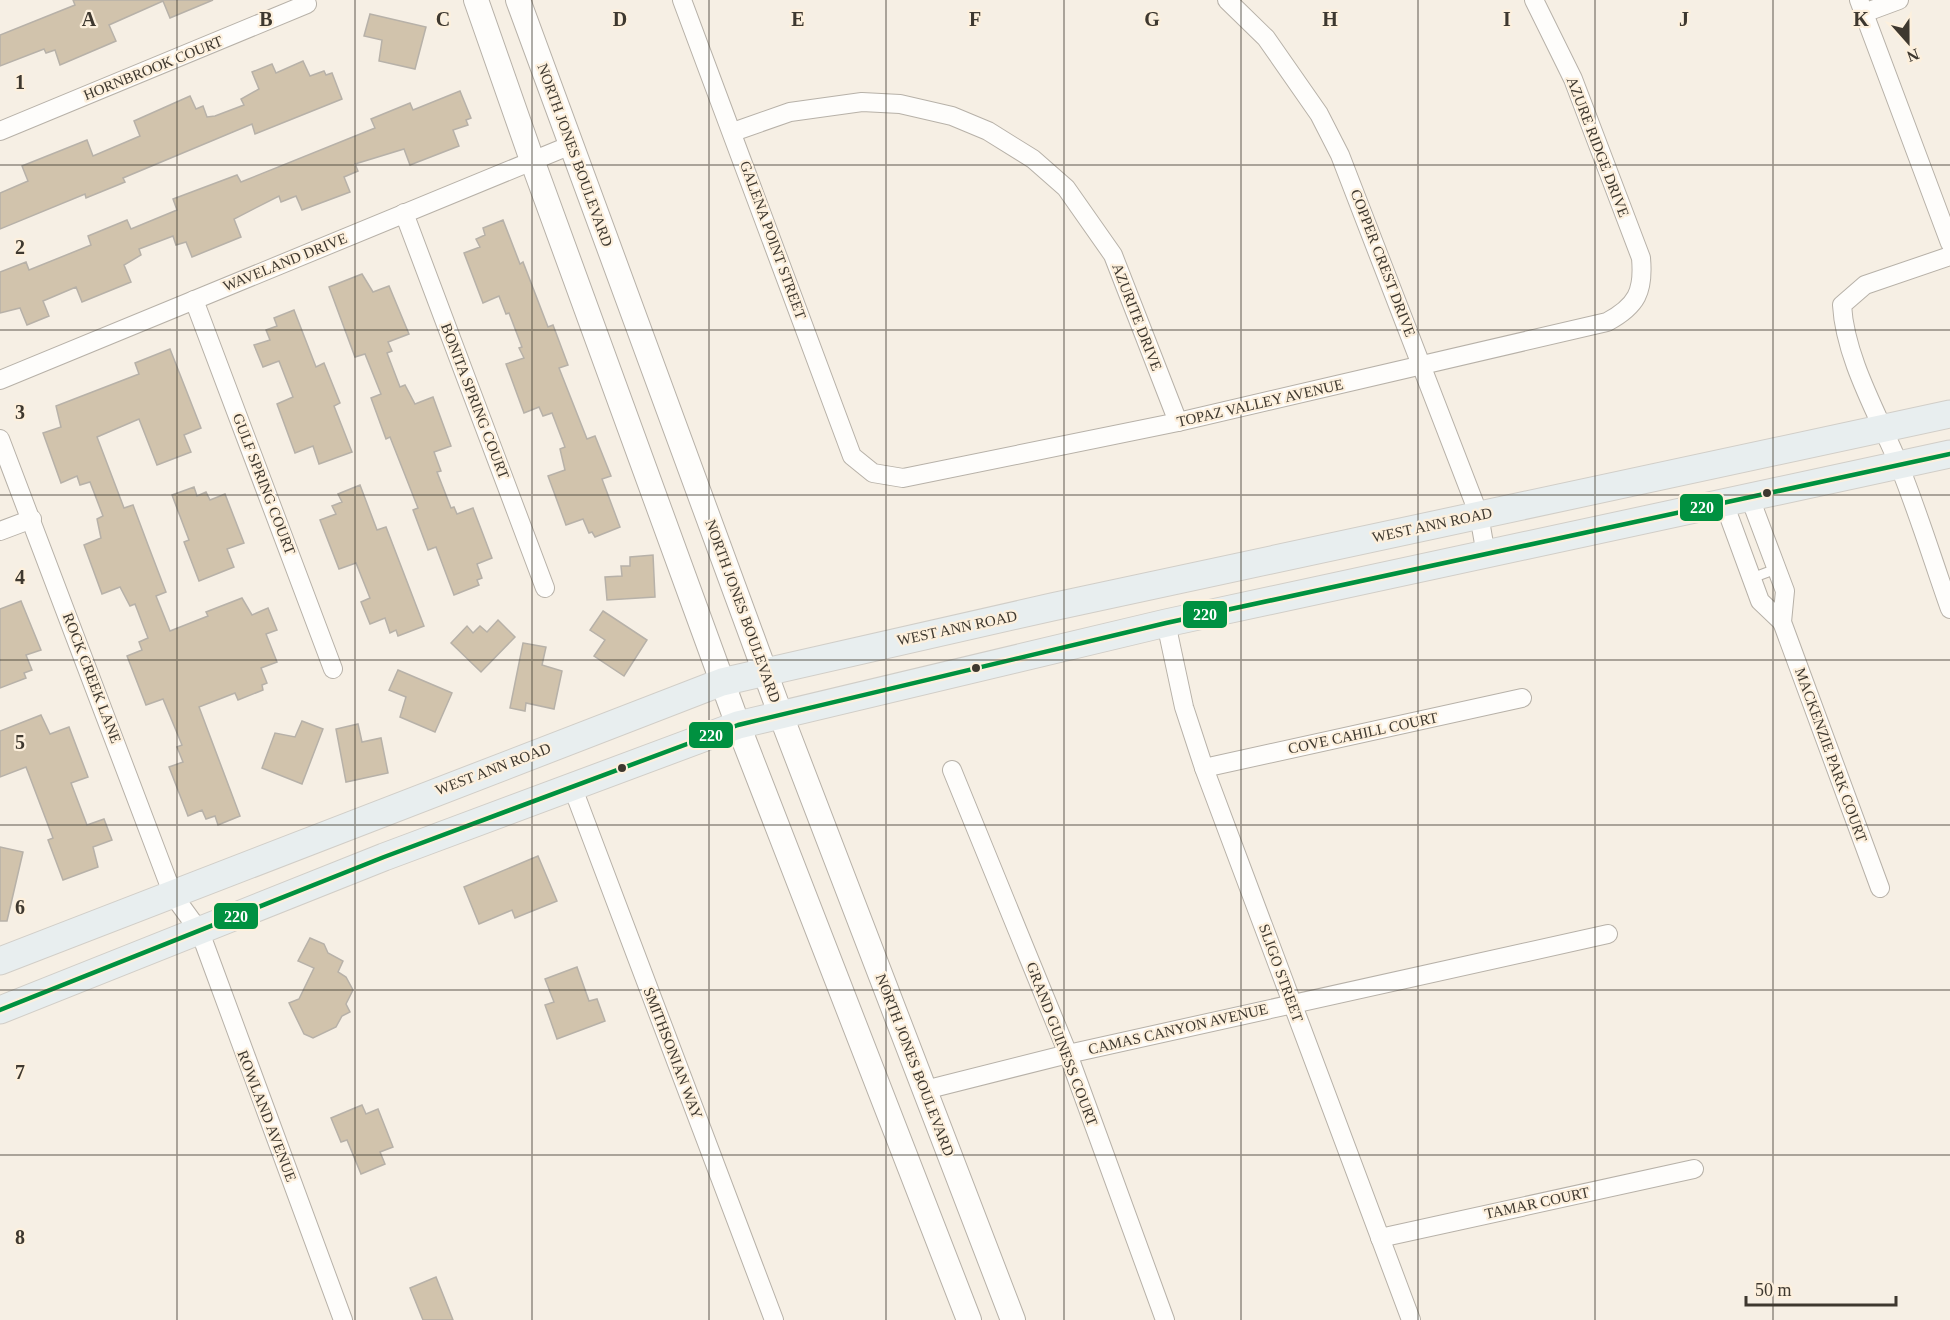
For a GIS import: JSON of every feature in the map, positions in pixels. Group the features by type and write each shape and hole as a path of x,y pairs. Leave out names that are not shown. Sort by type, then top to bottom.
{"main road":[{"path":"476,0 738,725 969,1320"},
{"name":"NORTH JONES BOULEVARD","path":"518,0 780,713 1013,1320"},
{"name":"WEST ANN ROAD","path":"0,1010 187,914 457,782 722,682 1270,560 1950,414"},
{"name":"WEST ANN ROAD","path":"0,962 187,914 384,857 738,725 780,713 1166,623 1950,454"},
{"path":"1166,623 1174,607 1186,601 1208,596 1270,560"}],"street":[{"name":"GALENA POINT STREET","path":"682,0 852,456 873,473"},
{"name":"COPPER CREST DRIVE","path":"1227,0 1266,38 1319,114 1340,155 1479,515 1486,555"},
{"name":"AZURE RIDGE DRIVE","path":"1534,0 1573,79 1641,258 1643,279 1636,298"},
{"path":"1899,0 1861,7 1950,243"},
{"name":"HORNBROOK COURT","path":"0,131 307,4"},
{"name":"AZURITE DRIVE","path":"733,132 790,112 862,102 900,104 961,120 988,131 1033,159 1066,188 1113,255 1178,422"},
{"name":"WAVELAND DRIVE","path":"0,380 532,160 571,146"},
{"name":"BONITA SPRING COURT","path":"404,213 545,588"},
{"path":"1950,256 1865,285 1842,305 1843,326 1881,429 1899,465 1950,609"},
{"name":"TOPAZ VALLEY AVENUE","path":"873,473 903,478 1178,422 1607,322 1624,313 1636,298"},
{"name":"GULF SPRING COURT","path":"194,300 333,669"},
{"name":"ROCK CREEK LANE","path":"0,439 187,914"},
{"name":"MACKENZIE PARK COURT","path":"1750,498 1785,591 1782,622 1880,888"},
{"name":"MACKENZIE PARK COURT","path":"1724,503 1760,601 1782,622"},
{"path":"0,531 32,519"},
{"name":"SLIGO STREET","path":"1166,623 1184,707 1204,768 1411,1320"},
{"name":"COVE CAHILL COURT","path":"1204,768 1522,698"},
{"name":"GRAND GUINESS COURT","path":"952,770 1068,1054 1165,1320"},
{"name":"SMITHSONIAN WAY","path":"572,786 774,1320"},
{"name":"ROWLAND AVENUE","path":"187,914 343,1320"},
{"name":"CAMAS CANYON AVENUE","path":"925,1090 1068,1054 1608,934"},
{"name":"TAMAR COURT","path":"1380,1238 1694,1169"}],"lane":[{"path":"1752,578 1776,569"}],"building":[{"path":"73,0 213,0 170,18 163,1 109,25 116,41 60,65 55,50 46,53 44,49 0,66 0,35 75,5"},
{"path":"370,14 426,27 415,69 379,61 382,40 364,36"},
{"path":"303,61 310,76 324,71 326,75 332,73 342,99 255,134 252,124 123,178 125,182 86,198 85,194 0,229 0,193 28,181 22,166 87,140 93,156 140,136 134,121 190,96 196,109 203,106 207,117 215,116 244,105 241,99 259,89 252,72 272,64 276,73"},
{"path":"460,91 471,118 466,120 468,125 453,130 459,146 410,165 404,149 355,164 358,171 344,177 350,192 302,210 296,196 281,202 279,196 234,219 241,237 192,257 186,242 176,245 173,236 139,249 141,255 124,265 131,282 82,302 76,287 43,301 49,316 27,325 20,308 0,313 0,272 26,262 29,270 91,245 88,236 127,220 131,229 177,210 173,199 237,175 241,182 375,128 371,119 410,103 413,110"},
{"path":"503,220 520,264 523,262 548,327 553,325 568,365 559,368 587,439 595,436 611,476 602,479 620,527 595,537 592,532 589,533 583,519 566,525 548,476 565,470 560,449 565,447 552,413 543,416 539,407 524,413 506,364 524,358 519,348 522,347 509,313 506,314 499,296 483,303 464,253 480,247 476,239 485,235 483,228"},
{"path":"362,274 373,292 389,286 409,334 388,342 392,351 387,353 400,387 405,385 415,404 433,397 451,446 434,452 441,471 437,472 451,508 454,507 457,514 473,508 492,558 477,564 482,578 477,580 479,585 454,595 436,547 428,550 413,510 418,508 390,437 386,439 371,398 381,394 365,354 355,357 329,287"},
{"path":"294,310 316,367 324,363 340,403 334,406 352,452 319,464 313,446 295,453 277,404 293,397 279,361 263,367 254,345 270,340 266,330 277,326 274,318"},
{"path":"170,349 201,428 184,435 191,452 157,465 139,419 97,437 124,508 133,505 166,592 156,596 170,631 208,616 206,612 242,598 252,615 268,608 277,630 266,634 277,662 261,668 267,683 262,685 263,690 238,700 235,693 199,707 240,816 218,825 215,816 206,819 202,810 188,816 169,767 183,762 177,747 182,745 163,699 146,705 127,656 142,650 139,642 148,638 135,604 130,606 120,587 102,594 84,545 101,538 97,519 103,516 90,482 80,485 77,476 61,483 43,433 61,427 56,406 139,374 135,363"},
{"path":"360,485 377,530 386,527 424,626 398,636 396,630 390,633 385,618 370,624 361,602 370,598 356,563 339,569 320,520 336,514 332,506 342,502 338,494"},
{"path":"194,487 197,496 206,492 210,500 225,494 244,543 227,549 234,567 199,581 184,542 189,540 172,495"},
{"path":"653,555 655,597 607,600 605,577 622,576 621,566 630,566 630,557"},
{"path":"21,601 41,650 26,655 32,670 24,673 26,678 0,688 0,609"},
{"path":"603,611 647,640 624,676 594,656 605,640 590,630"},
{"path":"498,620 515,637 481,672 451,643 467,626 473,633 480,626 487,632"},
{"path":"523,643 546,647 542,665 562,671 554,709 526,703 525,711 510,708"},
{"path":"398,670 452,693 435,732 400,717 406,697 389,690"},
{"path":"41,715 50,734 69,727 88,777 71,783 87,825 104,819 112,840 93,847 98,867 63,880 48,840 53,838 26,767 0,777 0,731"},
{"path":"302,721 323,729 302,784 262,768 275,733 295,737"},
{"path":"358,724 362,742 381,738 388,773 346,782 336,729"},
{"path":"0,847 23,852 7,921 0,921"},
{"path":"538,856 557,901 515,918 512,910 479,924 464,887"},
{"path":"310,938 324,944 328,953 343,961 338,972 346,977 353,990 346,1004 350,1012 342,1016 336,1027 313,1038 304,1034 289,1003 299,999 314,968 298,961"},
{"path":"577,967 589,1001 597,999 605,1021 557,1039 545,1005 554,1002 545,979"},
{"path":"362,1105 366,1114 378,1109 393,1147 380,1152 385,1164 361,1174 347,1140 341,1142 331,1118"},
{"path":"436,1277 453,1320 423,1320 410,1288"}],"transit line":[{"name":"220","path":"0,1010 384,857 738,725 1166,623 1950,454"}]}
